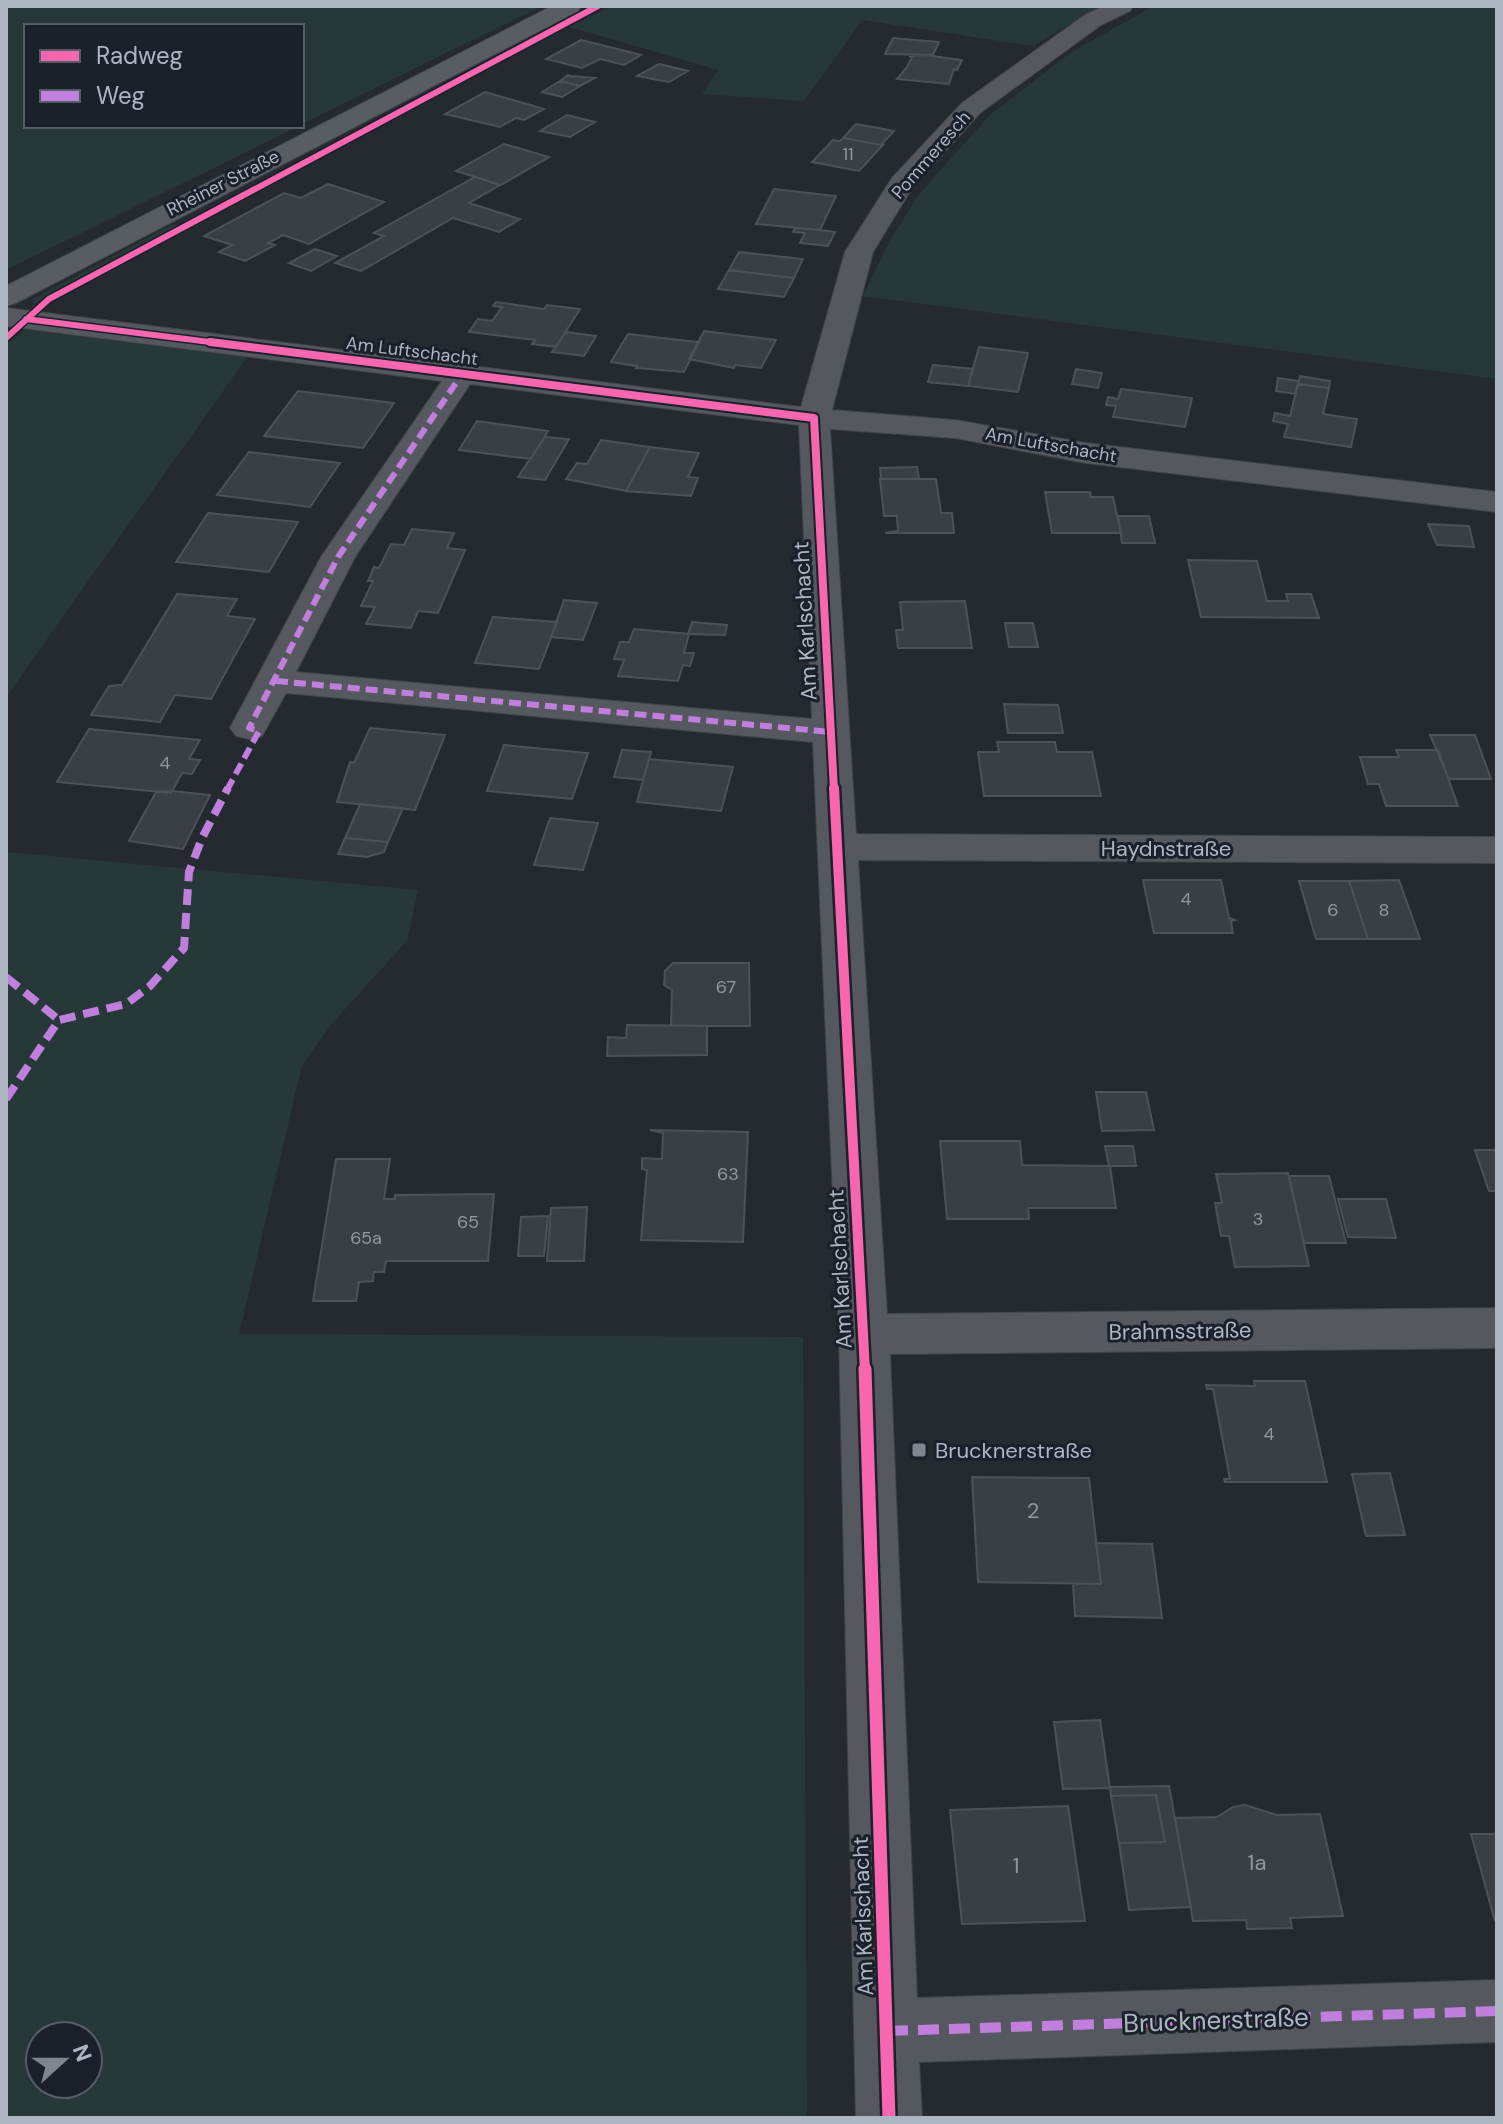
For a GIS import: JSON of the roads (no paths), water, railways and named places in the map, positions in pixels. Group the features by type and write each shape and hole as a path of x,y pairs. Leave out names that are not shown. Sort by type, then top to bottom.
{"main road":[{"name":"Rheiner Straße","path":"6,297 97,247 570,6"}],"street":[{"name":"Pommeresch","path":"814,418 859,252 901,184 971,108 1093,20 1122,6"},
{"name":"Am Luftschacht","path":"6,317 814,418 955,429 1086,453 1497,502"},
{"name":"Am Luftschacht","path":"249,728 338,557 462,374"},
{"name":"Am Karlschacht","path":"814,418 864,1334 889,2118"},
{"name":"Am Karlschacht","path":"276,681 831,732"},
{"name":"Haydnstraße","path":"836,847 1497,850"},
{"name":"Brahmsstraße","path":"864,1334 1497,1328"},
{"name":"Brucknerstraße","path":"887,2031 1497,2011"}],"place":[{"name":"Brucknerstraße","path":"919,1450"}]}
